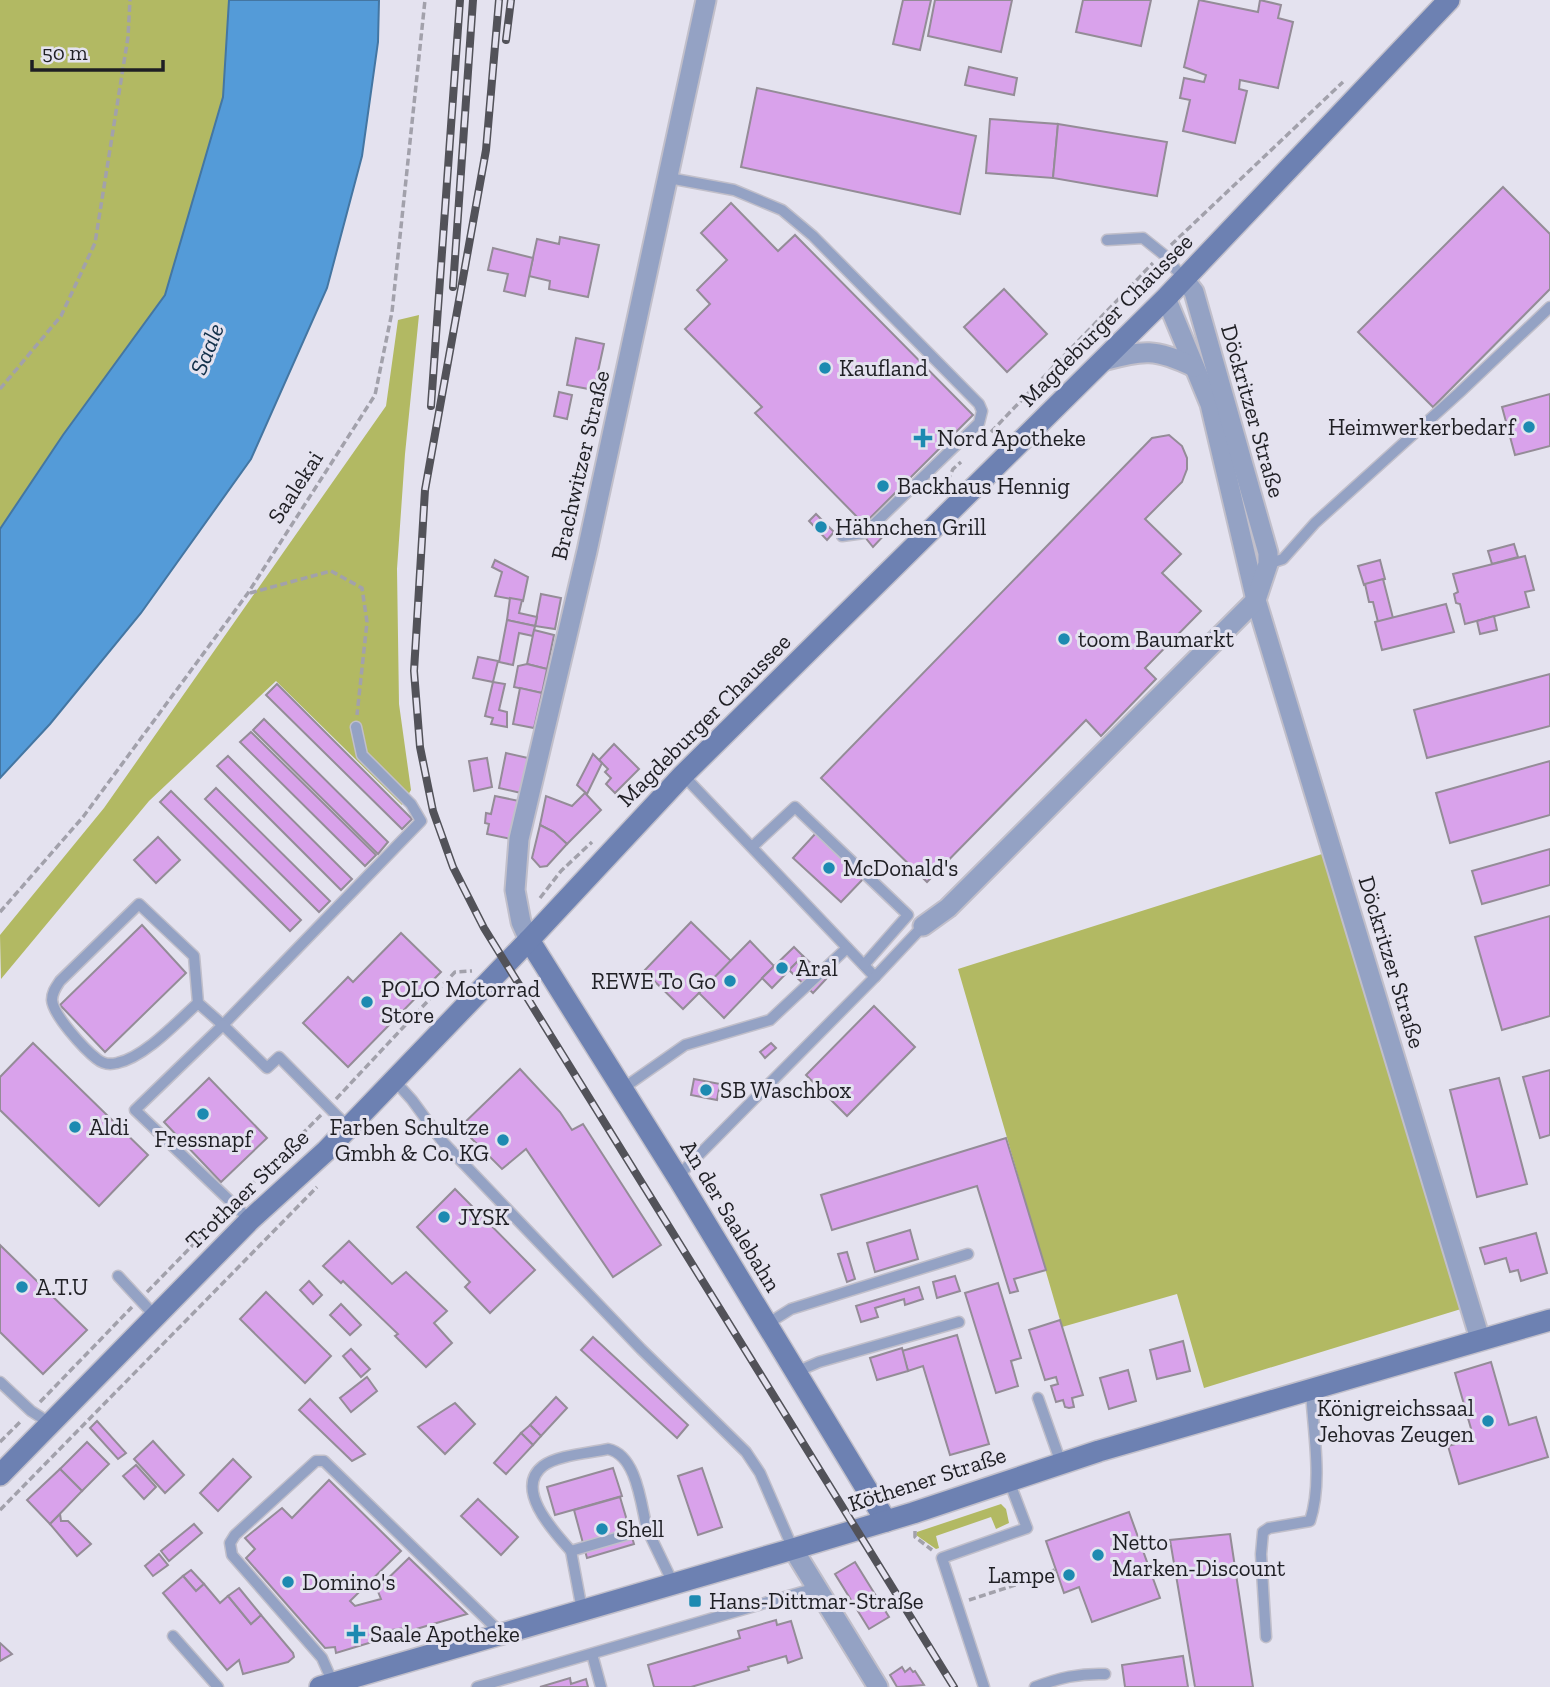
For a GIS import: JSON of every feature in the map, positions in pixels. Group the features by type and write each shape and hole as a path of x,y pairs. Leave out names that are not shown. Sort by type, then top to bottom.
{"main road":[{"name":"Magdeburger Chaussee","path":"525,931 1166,298 1449,0"},
{"name":"Trothaer Straße","path":"0,1475 250,1220 326,1151 394,1080 525,931"},
{"name":"An der Saalebahn","path":"525,931 886,1521"},
{"name":"Köthener Straße","path":"327,1685 793,1549 913,1513 1061,1463 1550,1320"}],"street":[{"name":"Brachwitzer Straße","path":"525,931 515,890 519,839 587,551 706,0"},
{"name":"Döckritzer Straße","path":"923,926 948,908 1256,600 1268,564 1268,553 1194,292 1184,279"},
{"name":"Döckritzer Straße","path":"1166,298 1210,404 1256,600 1480,1339"},
{"name":"Döckritzer Straße","path":"1103,361 1136,352 1168,354 1194,367"},
{"path":"793,1549 878,1687"}],"lane":[{"path":"669,178 734,190 782,210 813,236 979,404 982,411 979,423 864,533 842,536"},
{"path":"1107,240 1143,238 1163,254 1184,279"},
{"path":"1268,564 1283,559 1315,523 1550,307"},
{"path":"250,1220 135,1110 223,1025 421,821 411,804 362,755 356,727"},
{"path":"683,775 875,977"},
{"path":"752,847 795,807 908,915 864,965"},
{"path":"198,1003 134,1056 107,1065 98,1060 58,1016 52,1003 52,992 139,904 194,956 198,1003 267,1068 279,1058 348,1127"},
{"path":"677,1177 923,926"},
{"path":"622,1089 685,1045 770,1020 847,948"},
{"path":"394,1080 442,1140 641,1349 746,1452 760,1473 793,1549"},
{"path":"767,1324 792,1309 968,1254"},
{"path":"118,1276 155,1316"},
{"path":"796,1373 819,1362 959,1322"},
{"path":"0,1382 31,1411 50,1423"},
{"path":"1266,1637 1261,1554 1263,1532 1269,1528 1310,1521 1313,1509 1316,1484 1311,1389"},
{"path":"1038,1398 1061,1463"},
{"path":"582,1610 571,1551 542,1517 533,1494 535,1479 542,1466 556,1460 608,1449 616,1451 625,1459 632,1472 647,1530 673,1583"},
{"path":"327,1685 322,1658 232,1555 230,1543 235,1535 316,1461 324,1461 502,1634"},
{"path":"984,1687 942,1558 1027,1528 1009,1480"},
{"path":"571,1551 647,1530"},
{"path":"477,1687 816,1588"},
{"path":"173,1636 218,1687"},
{"path":"592,1654 601,1687"},
{"path":"1035,1687 1083,1673 1105,1674"}],"path":[{"path":"0,389 61,316 95,243 128,37 130,0"},
{"name":"Saalekai","path":"0,912 83,817 248,593 375,395 392,312 425,0"},
{"path":"987,435 1163,254 1349,76"},
{"path":"941,494 953,469 962,461"},
{"path":"248,593 331,571 362,588 368,622 356,727"},
{"path":"525,931 561,871 601,834"},
{"path":"0,1442 329,1106 455,972 472,972 480,964"},
{"path":"0,1510 322,1182"},
{"path":"913,1513 915,1537 942,1558"},
{"path":"958,1604 1043,1576 1056,1569"}],"green space":[{"path":"0,0 229,0 223,97 165,295 0,532"},
{"path":"419,315 397,569 399,704 411,790 402,805 276,681 149,801 1,979 0,935 104,808 386,406 398,320"},
{"path":"1322,854 1461,1309 1204,1388 1177,1294 1062,1327 958,969"},
{"path":"1001,1504 1006,1509 1009,1523 996,1529 991,1517 936,1536 939,1548 936,1549 916,1535 917,1532"}],"water":[{"name":"Saale","path":"229,0 379,0 378,42 362,156 327,288 251,459 141,613 50,724 0,778 0,529 63,435 165,295 223,97"}],"building":[{"path":"903,0 931,0 920,50 893,44"},
{"path":"935,0 1012,0 1001,52 928,36"},
{"path":"1083,0 1151,0 1141,46 1076,32"},
{"path":"1199,0 1258,12 1260,0 1281,5 1278,18 1293,22 1278,88 1240,80 1239,89 1247,91 1235,143 1183,131 1190,100 1180,98 1184,78 1204,82 1206,75 1184,67"},
{"path":"969,67 1017,78 1014,95 965,85"},
{"path":"757,88 976,136 960,214 741,167"},
{"path":"990,119 1058,124 1053,178 986,173"},
{"path":"1058,124 1167,142 1157,196 1053,178"},
{"path":"1503,187 1550,234 1550,289 1433,407 1358,332"},
{"name":"Kaufland","path":"731,203 778,251 795,235 973,415 864,524 755,413 762,407 685,329 710,304 697,290 727,260 701,233"},
{"path":"560,237 599,245 588,297 549,289 550,281 529,276 537,239 559,244"},
{"path":"493,248 533,258 525,296 504,291 508,274 488,270"},
{"path":"1004,289 1047,334 1007,372 964,327"},
{"path":"576,338 604,344 594,390 567,385"},
{"path":"559,392 572,395 567,419 554,416"},
{"name":"Heimwerkerbedarf","path":"1550,394 1550,446 1515,455 1502,407"},
{"name":"toom Baumarkt","path":"1169,435 1182,446 1187,458 1187,469 1182,482 1145,519 1181,554 1162,573 1201,611 1145,668 1156,679 1101,736 1086,720 927,882 821,778 1152,438"},
{"name":"Hähnchen Grill","path":"816,514 834,532 827,540 809,521"},
{"path":"880,523 888,531 873,547 865,537"},
{"path":"1514,544 1518,557 1492,564 1488,551"},
{"path":"1525,556 1534,590 1525,592 1529,607 1465,624 1460,604 1456,603 1454,594 1458,592 1453,574"},
{"path":"495,560 528,577 523,601 495,596 502,572 492,567"},
{"path":"1380,560 1385,579 1364,585 1358,566"},
{"path":"1383,579 1393,618 1378,622 1365,584"},
{"path":"541,594 561,598 555,629 535,626"},
{"path":"510,598 522,600 519,613 537,617 535,626 507,620"},
{"path":"1446,604 1454,632 1382,650 1375,622"},
{"path":"1494,616 1497,630 1480,634 1477,621"},
{"path":"507,620 535,626 533,636 519,633 513,665 499,662"},
{"path":"534,630 554,635 547,669 527,664"},
{"path":"478,657 498,661 493,682 473,678"},
{"path":"527,664 547,669 542,693 514,687 518,666"},
{"path":"1550,674 1550,726 1427,758 1414,710"},
{"path":"493,682 505,684 499,710 507,712 507,727 491,724 493,718 485,716"},
{"path":"277,684 412,819 402,829 266,695"},
{"path":"520,688 542,693 534,728 513,724"},
{"path":"264,719 388,842 378,854 253,730"},
{"path":"251,732 376,855 365,866 240,742"},
{"path":"614,744 639,769 615,793 606,784 611,778 605,772 608,769 599,760"},
{"path":"506,753 528,758 521,793 499,788"},
{"path":"593,754 602,763 587,794 577,785"},
{"path":"228,756 352,879 341,890 217,766"},
{"path":"487,758 492,787 474,791 469,761"},
{"path":"1550,761 1550,815 1450,843 1436,793"},
{"path":"216,788 330,901 319,912 205,799"},
{"path":"171,791 301,920 290,931 160,802"},
{"path":"585,793 601,810 567,844 554,832 540,825 546,796 572,806"},
{"path":"495,796 519,801 511,839 487,834 489,824 485,823 486,813 491,814"},
{"path":"540,825 554,832 567,844 547,866 540,867 532,858"},
{"name":"McDonald's","path":"816,833 864,878 841,902 793,858"},
{"path":"158,837 180,860 156,883 134,860"},
{"path":"1550,849 1550,885 1482,904 1472,871"},
{"path":"1550,916 1550,1016 1502,1030 1475,937"},
{"path":"691,922 731,961 683,1009 644,971"},
{"path":"142,925 186,973 105,1052 60,1005"},
{"name":"POLO Motorrad Store","path":"401,933 441,972 348,1067 303,1023 348,977 353,982"},
{"path":"750,941 774,966 724,1018 699,993"},
{"name":"Aral","path":"794,947 803,956 772,988 762,978"},
{"path":"803,956 827,978 813,993 789,970"},
{"path":"874,1006 915,1047 847,1116 806,1075"},
{"path":"33,1043 148,1155 99,1206 0,1110 0,1077"},
{"path":"771,1043 776,1048 765,1058 760,1052"},
{"path":"520,1069 560,1112 572,1130 583,1124 661,1245 613,1277 526,1149 502,1169 460,1127"},
{"path":"1550,1070 1550,1135 1540,1138 1523,1077"},
{"path":"209,1078 267,1138 221,1182 164,1122"},
{"path":"1499,1078 1527,1184 1477,1197 1450,1090"},
{"name":"SB Waschbox","path":"694,1079 720,1084 717,1100 691,1095"},
{"path":"1006,1138 1046,1270 1014,1279 1018,1291 1010,1293 977,1186 832,1230 821,1195"},
{"path":"455,1189 535,1270 490,1313 465,1287 470,1282 417,1227"},
{"path":"910,1230 918,1259 875,1272 867,1243"},
{"path":"1536,1233 1547,1273 1521,1281 1518,1270 1510,1272 1506,1258 1485,1264 1480,1248"},
{"path":"349,1241 392,1284 406,1272 447,1311 434,1323 452,1343 426,1367 395,1336 398,1334 343,1281 341,1283 323,1266"},
{"name":"A.T.U","path":"0,1245 87,1330 43,1374 0,1332"},
{"path":"847,1252 855,1279 847,1282 838,1254"},
{"path":"955,1276 960,1291 937,1298 933,1282"},
{"path":"309,1281 322,1295 313,1304 300,1290"},
{"path":"998,1283 1021,1358 1011,1361 1018,1386 996,1393 965,1293"},
{"path":"919,1287 923,1299 905,1305 904,1299 875,1308 878,1317 861,1322 856,1306"},
{"path":"266,1292 331,1356 305,1383 240,1319"},
{"path":"341,1304 361,1325 350,1335 330,1315"},
{"path":"1060,1320 1083,1395 1072,1398 1074,1407 1069,1408 1065,1407 1063,1400 1056,1402 1051,1386 1058,1384 1056,1377 1045,1380 1029,1330"},
{"path":"957,1335 989,1444 950,1455 923,1366 908,1371 902,1351"},
{"path":"593,1337 688,1425 677,1438 581,1350"},
{"path":"1183,1341 1190,1371 1157,1379 1150,1350"},
{"path":"902,1348 908,1371 877,1380 870,1358"},
{"path":"351,1349 370,1369 361,1377 343,1356"},
{"name":"Königreichssaal Jehovas Zeugen","path":"1491,1362 1509,1425 1536,1417 1548,1457 1459,1484 1448,1446 1474,1439 1455,1373"},
{"path":"1128,1370 1136,1401 1109,1409 1100,1378"},
{"path":"367,1377 377,1391 351,1412 340,1398"},
{"path":"556,1397 567,1408 541,1436 530,1425"},
{"path":"310,1399 365,1454 352,1461 299,1410"},
{"path":"455,1403 475,1424 445,1454 418,1427"},
{"path":"97,1421 126,1453 118,1459 90,1428"},
{"path":"530,1425 541,1436 533,1445 521,1433"},
{"path":"521,1433 533,1445 506,1474 494,1463"},
{"path":"153,1441 184,1475 165,1493 134,1459"},
{"path":"87,1442 109,1464 82,1491 60,1469"},
{"path":"233,1459 251,1477 218,1511 200,1493"},
{"path":"136,1465 156,1487 144,1499 123,1476"},
{"path":"613,1468 622,1496 555,1515 547,1487"},
{"path":"702,1468 722,1527 698,1535 678,1476"},
{"path":"60,1469 82,1491 50,1524 27,1500"},
{"path":"329,1480 401,1551 350,1601 355,1606 381,1599 377,1589 409,1558 467,1614 406,1632 404,1628 391,1630 392,1636 336,1653 335,1647 325,1648 246,1558 255,1549 245,1538 282,1508 292,1518"},
{"path":"620,1497 634,1544 587,1558 574,1510"},
{"path":"478,1499 518,1537 501,1555 461,1516"},
{"name":"Netto Marken-Discount","path":"1129,1512 1160,1598 1092,1622 1079,1587 1064,1593 1046,1541"},
{"path":"60,1514 61,1521 68,1521 91,1544 77,1556 50,1524"},
{"path":"194,1524 202,1533 169,1561 161,1551"},
{"path":"1230,1534 1253,1687 1195,1687 1170,1540"},
{"path":"159,1554 168,1565 153,1576 145,1566"},
{"path":"855,1562 889,1617 869,1629 835,1574"},
{"path":"191,1570 204,1584 196,1591 183,1576"},
{"path":"183,1576 196,1591 204,1584 220,1603 228,1596 251,1624 261,1615 294,1657 288,1662 243,1674 239,1660 227,1670 163,1593"},
{"path":"239,1588 261,1615 251,1624 228,1596"},
{"path":"776,1620 777,1625 791,1621 802,1658 788,1663 786,1656 691,1687 654,1687 648,1665 740,1638 738,1631"},
{"path":"0,1643 12,1654 0,1661"},
{"path":"1183,1656 1188,1687 1125,1687 1122,1665"},
{"path":"902,1667 905,1672 910,1668 915,1671 924,1685 897,1687 890,1675"},
{"path":"570,1678 571,1684 586,1679 588,1687 540,1687"}],"railway":[{"path":"431,406 460,0"},
{"path":"453,287 473,0"},
{"path":"499,0 486,150 425,490 414,671 420,747 433,811 453,867 484,928 954,1687"},
{"path":"506,40 511,0"}],"place":[{"name":"Kaufland","path":"825,368"},
{"name":"Heimwerkerbedarf","path":"1529,427"},
{"name":"Nord Apotheke","path":"923,438"},
{"name":"Backhaus Hennig","path":"883,486"},
{"name":"Hähnchen Grill","path":"821,527"},
{"name":"toom Baumarkt","path":"1064,639"},
{"name":"McDonald's","path":"829,868"},
{"name":"Aral","path":"782,968"},
{"name":"REWE To Go","path":"730,981"},
{"name":"POLO Motorrad Store","path":"367,1002"},
{"name":"SB Waschbox","path":"706,1090"},
{"name":"Fressnapf","path":"203,1114"},
{"name":"Aldi","path":"75,1127"},
{"name":"Farben Schultze Gmbh & Co. KG","path":"503,1140"},
{"name":"JYSK","path":"444,1217"},
{"name":"A.T.U","path":"22,1287"},
{"name":"Königreichssaal Jehovas Zeugen","path":"1488,1421"},
{"name":"Shell","path":"602,1529"},
{"name":"Netto Marken-Discount","path":"1098,1555"},
{"name":"Lampe","path":"1069,1575"},
{"name":"Domino's","path":"288,1582"},
{"name":"Hans-Dittmar-Straße","path":"695,1601"},
{"name":"Saale Apotheke","path":"356,1634"}]}
